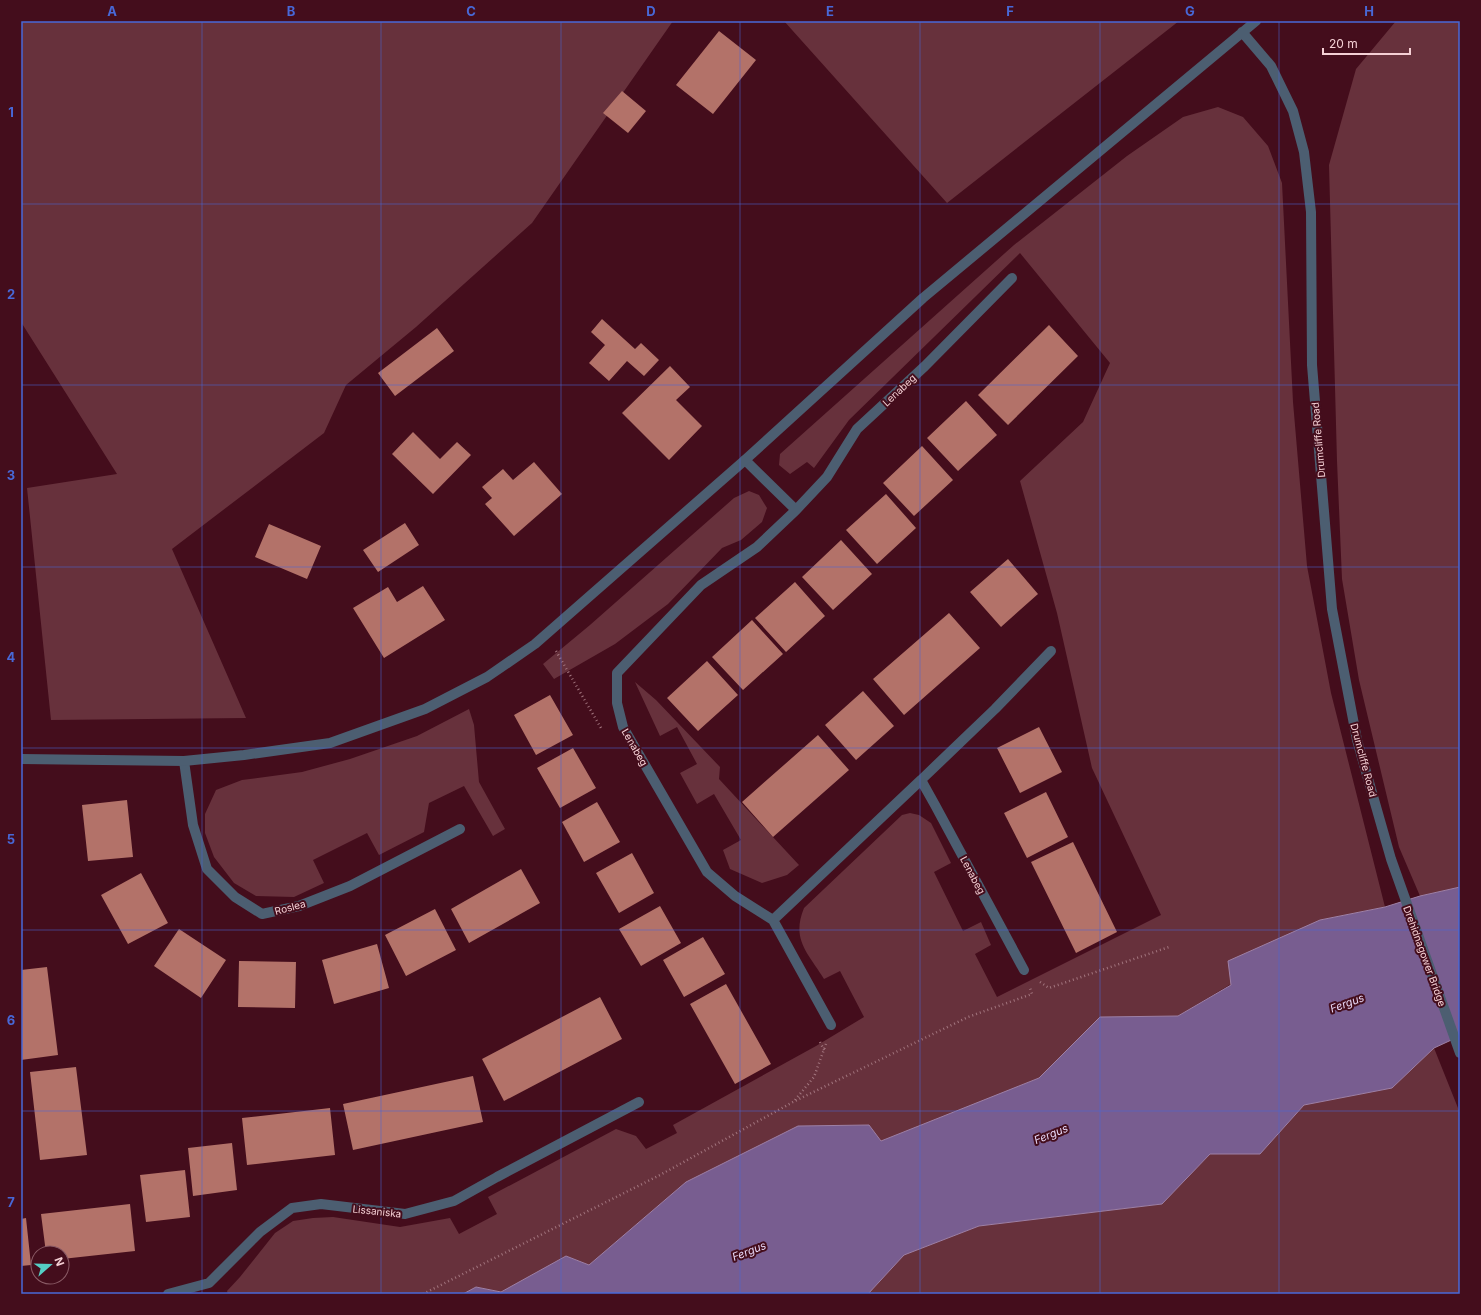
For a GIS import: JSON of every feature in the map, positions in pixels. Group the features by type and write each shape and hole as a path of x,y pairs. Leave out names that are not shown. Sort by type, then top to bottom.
{"street":[{"path":"21,759 184,761 244,756 330,743 425,709 487,677 535,644 745,460 923,298 1256,21"},
{"name":"Drumcliffe Road","path":"1242,32 1271,66 1294,111 1304,152 1311,212 1312,365 1332,609 1357,740 1391,859"},
{"name":"Lenabeg","path":"831,1025 772,920 735,896 707,872 623,727 617,703 617,673 701,585 757,547 796,510 827,477 857,429 925,366 1012,278"},
{"path":"745,460 796,510"},
{"path":"772,920 995,709 1050,651"},
{"name":"Roslea","path":"184,761 193,825 207,869 235,897 262,914 299,906 350,886 460,829"},
{"name":"Lenabeg","path":"921,780 1024,970"},
{"name":"Drehidnagower Bridge","path":"1391,859 1460,1053"},
{"name":"Lissaniska","path":"168,1294 209,1282 260,1232 292,1208 320,1204 405,1214 454,1201 639,1102"}],"path":[{"path":"1024,970 1049,988 1169,947"},
{"path":"424,1294 660,1175 793,1102 968,1018 1032,994 1024,970"},
{"path":"793,1102 814,1078 831,1025"}],"shaded area":[{"path":"21,21 673,21 532,223 416,327 346,385 324,433 172,549 246,718 51,720 27,488 117,474 21,322"},
{"path":"784,21 1179,21 947,203"},
{"path":"1396,21 1460,21 1460,887 1420,896 1399,847 1359,680 1342,579 1337,461 1329,165 1356,69"},
{"path":"1218,107 1243,117 1268,146 1282,183 1293,402 1307,566 1331,693 1385,907 1320,920 1231,984 1178,1016 1100,1017 1039,1078 881,1141 869,1125 798,1126 686,1182 589,1265 566,1256 501,1292 476,1287 463,1294 228,1294 227,1291 275,1233 293,1221 333,1217 400,1227 450,1218 459,1234 497,1214 488,1197 616,1129 636,1136 646,1149 677,1133 673,1125 816,1046 864,1017 840,971 824,979 807,954 800,938 800,919 804,908 902,815 910,813 919,815 931,823 951,863 934,872 963,931 981,922 991,945 975,954 997,997 1161,915 1092,768 1057,613 1020,481 1083,422 1110,363 1020,253 849,420 814,468 807,462 790,474 779,465 780,454 1014,245 1127,156 1183,117"},
{"path":"749,491 759,495 767,508 762,522 741,540 722,548 668,604 615,644 554,679 543,664 590,625 734,498"},
{"path":"635,682 656,700 720,767 719,779 799,865 787,875 762,883 730,869 723,850 741,840 714,794 697,804 680,773 697,764 677,727 660,736"},
{"path":"469,709 474,725 479,782 505,829 493,836 464,786 429,803 424,832 379,855 367,833 313,860 324,883 294,897 256,896 234,883 214,857 205,833 205,814 216,790 242,780 302,772 350,759 417,736"},
{"path":"1434,1048 1460,1113 1460,1294 868,1294 904,1255 979,1226 1162,1204 1210,1154 1260,1154 1304,1105 1392,1088"}],"water":[{"name":"Fergus","path":"1460,887 1460,1036 1434,1048 1392,1088 1304,1105 1260,1154 1210,1154 1162,1204 979,1226 904,1255 868,1294 463,1294 476,1287 501,1292 566,1256 589,1265 686,1182 798,1126 869,1125 881,1141 1039,1078 1100,1017 1178,1016 1231,985 1228,961 1320,920 1385,907 1420,896"}],"building":[{"path":"719,31 756,60 713,114 676,85"},
{"path":"622,91 646,111 628,133 603,113"},
{"path":"602,319 635,349 641,343 659,360 644,376 627,361 609,381 589,363 605,345 591,332"},
{"path":"1049,325 1078,356 1008,425 978,395"},
{"path":"437,328 454,351 395,396 378,373"},
{"path":"670,366 690,387 676,400 702,426 669,460 622,413"},
{"path":"966,401 997,435 958,471 927,438"},
{"path":"413,432 440,459 457,442 471,455 433,494 392,454"},
{"path":"922,446 953,480 914,516 883,483"},
{"path":"534,462 562,494 514,536 485,504 492,498 482,487 503,469 513,480"},
{"path":"886,494 916,528 877,564 846,530"},
{"path":"405,523 419,545 378,572 363,550"},
{"path":"269,524 321,546 307,579 255,557"},
{"path":"841,540 872,574 833,610 802,577"},
{"path":"1008,559 1038,594 1001,627 970,592"},
{"path":"795,582 825,616 786,652 755,618"},
{"path":"423,586 445,620 384,658 353,608 388,587 397,602"},
{"path":"949,613 980,648 904,715 873,679"},
{"path":"752,620 783,654 743,690 712,657"},
{"path":"707,661 738,695 698,731 667,698"},
{"path":"863,691 894,726 856,760 825,725"},
{"path":"550,695 573,735 536,755 514,715"},
{"path":"1039,727 1062,772 1020,793 997,748"},
{"path":"818,735 849,770 773,837 742,802"},
{"path":"573,748 596,788 560,808 537,768"},
{"path":"1046,792 1068,837 1027,858 1004,813"},
{"path":"127,800 133,857 88,861 82,805"},
{"path":"597,802 620,842 584,862 562,822"},
{"path":"1073,842 1117,932 1076,953 1031,862"},
{"path":"632,853 654,893 619,913 596,873"},
{"path":"521,869 540,903 469,943 451,909"},
{"path":"141,873 168,923 128,944 101,895"},
{"path":"660,906 681,943 641,966 619,929"},
{"path":"435,909 456,950 406,976 385,935"},
{"path":"179,929 226,960 201,998 154,966"},
{"path":"703,937 725,974 684,997 663,960"},
{"path":"377,944 389,988 334,1004 322,960"},
{"path":"239,961 296,962 295,1008 238,1007"},
{"path":"47,967 58,1055 21,1060 21,970"},
{"path":"726,984 771,1064 735,1084 690,1004"},
{"path":"600,997 622,1039 504,1101 482,1059"},
{"path":"76,1067 87,1155 40,1160 30,1072"},
{"path":"473,1076 483,1122 353,1150 343,1104"},
{"path":"330,1108 335,1155 247,1165 242,1118"},
{"path":"232,1143 237,1190 193,1196 188,1148"},
{"path":"185,1170 190,1217 146,1222 140,1175"},
{"path":"130,1204 135,1251 70,1258 70,1245 45,1245 41,1214"},
{"path":"26,1218 30,1265 21,1266 21,1219"}]}
